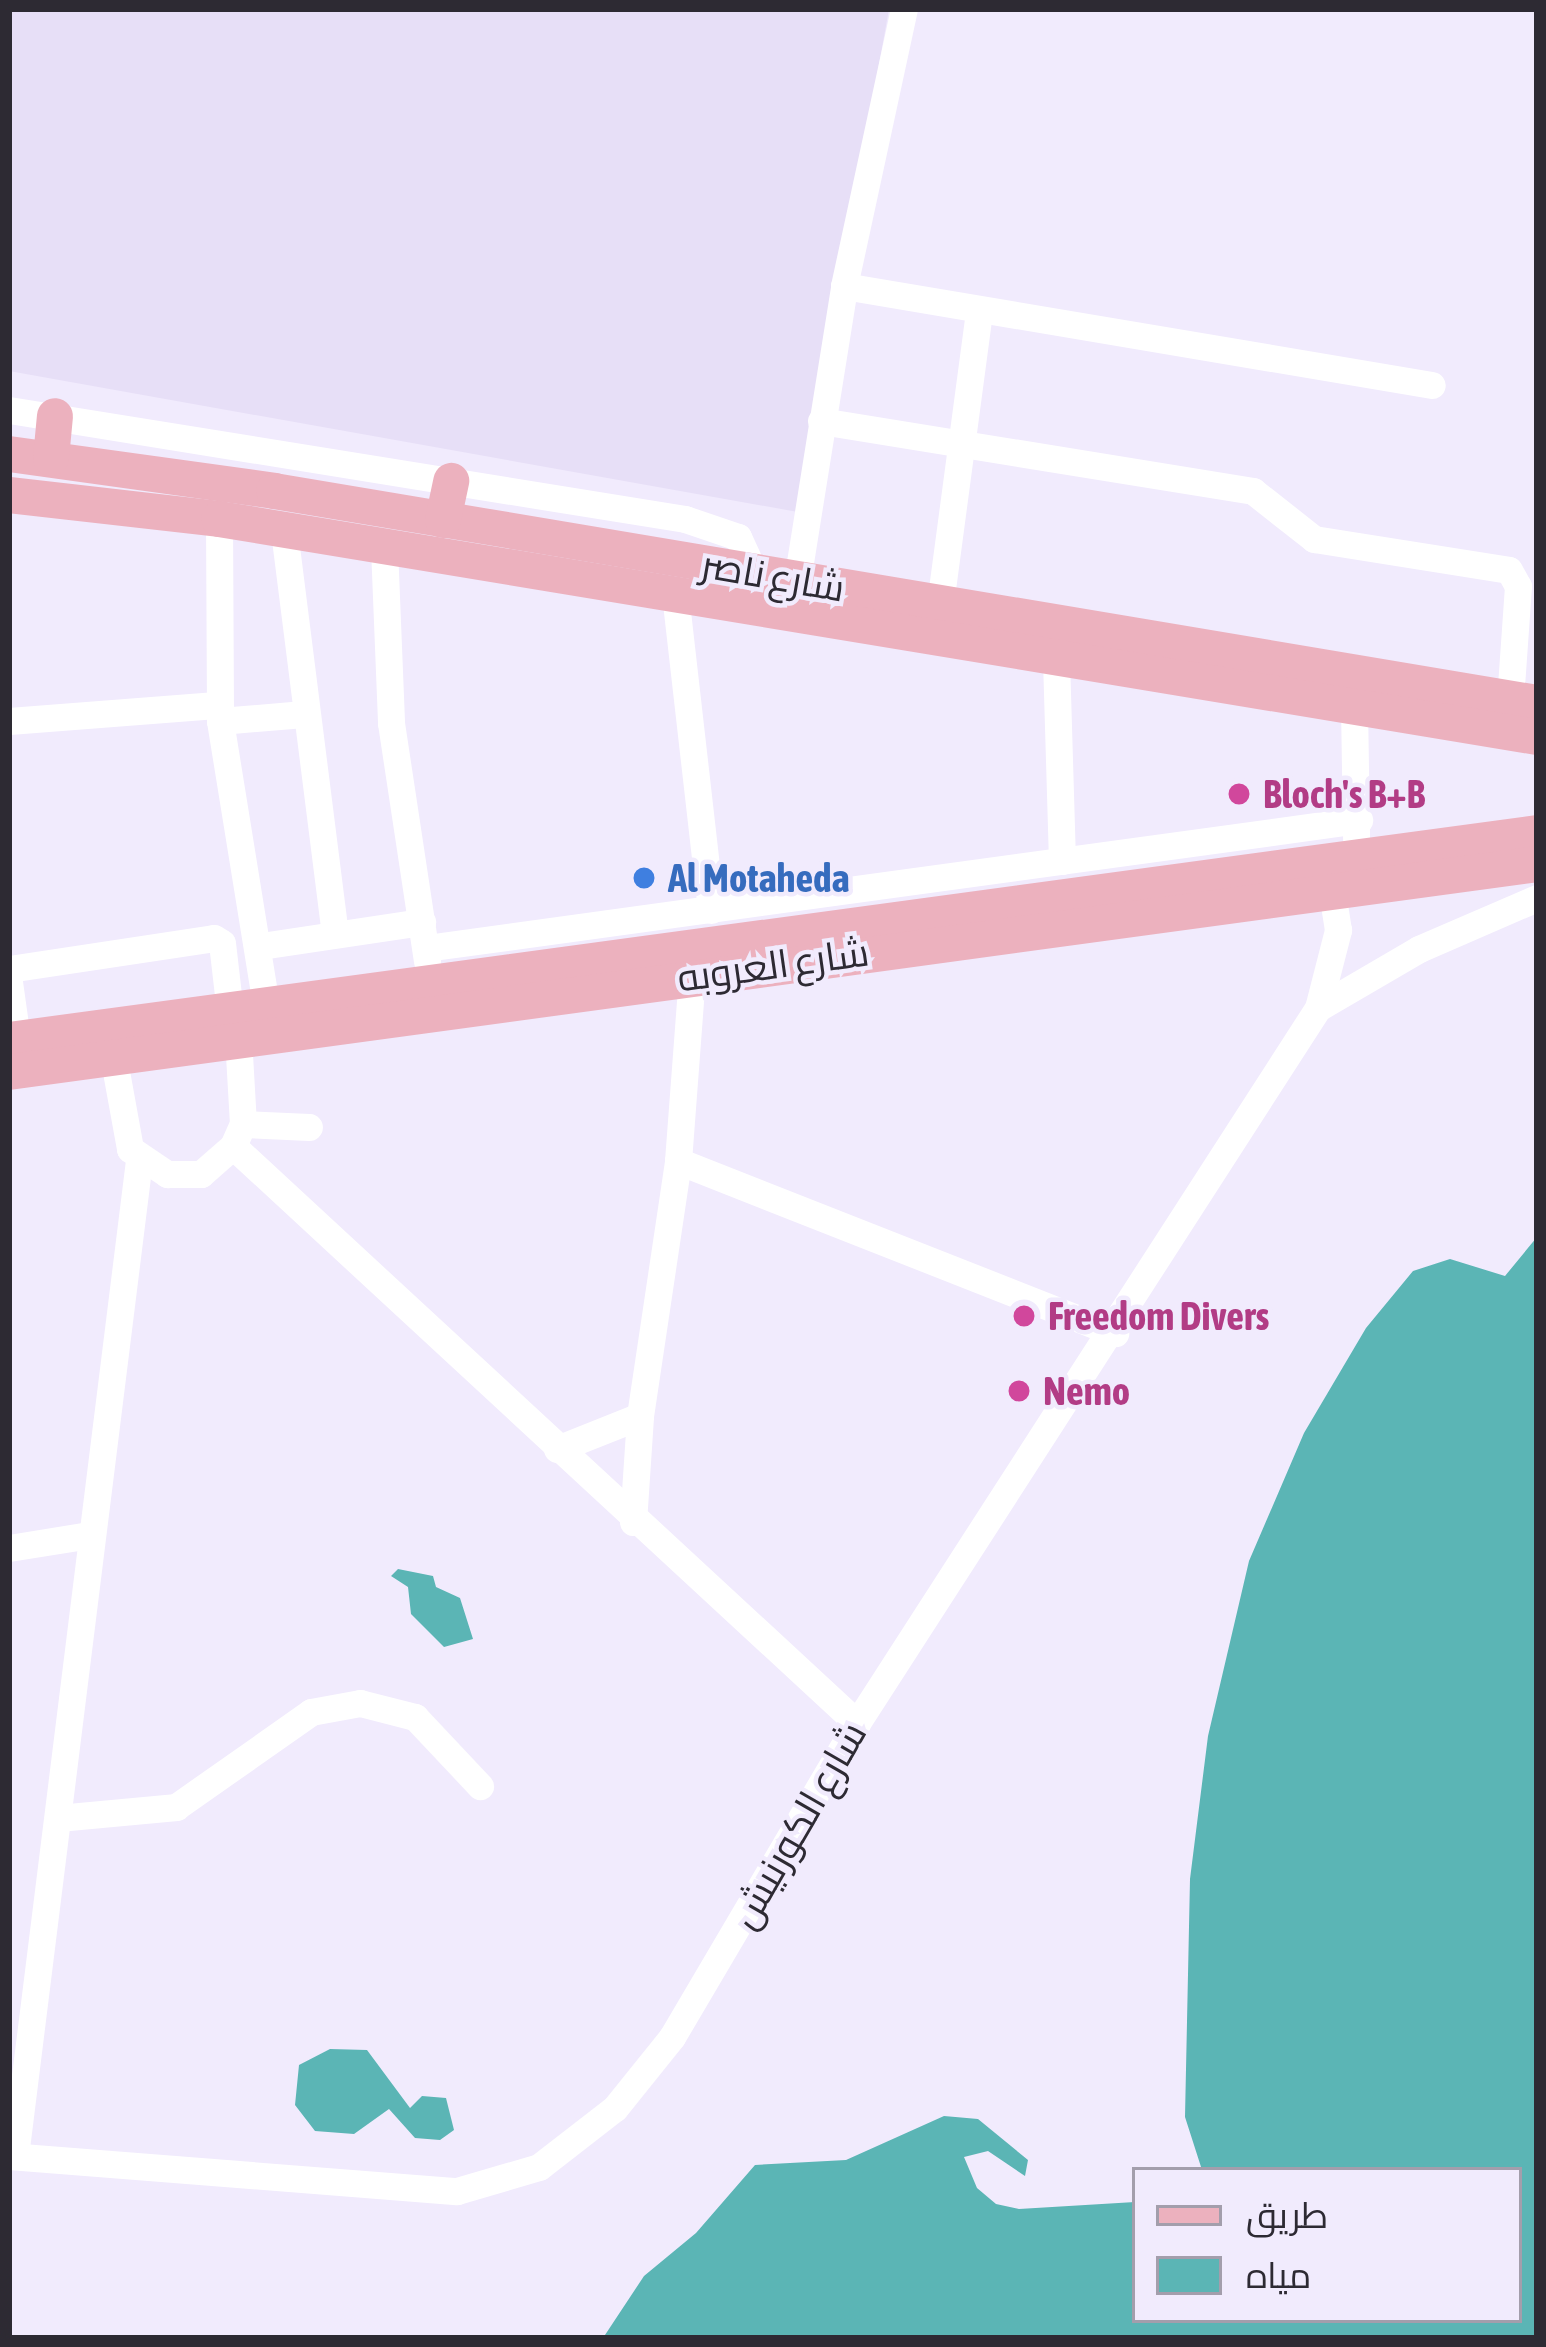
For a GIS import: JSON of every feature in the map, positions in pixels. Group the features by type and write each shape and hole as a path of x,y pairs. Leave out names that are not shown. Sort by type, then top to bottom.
{"main road":[{"path":"51,458 55,416"},
{"name":"شارع ناصر","path":"9,454 442,520 940,604 1056,659 1537,737"},
{"path":"442,520 451,482"},
{"name":"شارع ناصر","path":"9,495 219,519 675,594 1523,701"},
{"name":"شارع العروبه","path":"12,1051 692,976 1206,859 1352,858 1537,833"},
{"name":"شارع العروبه","path":"12,1051 113,1055 234,1024 266,1006 426,951 891,933 1331,891 1537,864"}],"street":[{"path":"797,581 844,286 904,9"},
{"path":"844,286 1432,385"},
{"path":"940,604 979,310"},
{"path":"9,410 721,527 746,546 755,574"},
{"path":"821,421 1253,491 1314,539 1509,570 1518,586 1523,701"},
{"path":"219,519 220,713 261,946 266,1006"},
{"path":"284,531 335,933"},
{"path":"384,547 391,723 426,951"},
{"path":"675,594 711,910"},
{"path":"1056,659 1062,860"},
{"path":"1352,858 1359,820 1354,705"},
{"path":"9,721 304,714"},
{"path":"261,946 335,933 426,951 1062,860 1206,859 1359,820"},
{"name":"شارع الكورنيش","path":"12,2156 421,2192 497,2185 538,2167 615,2108 671,2038 857,1723 1115,1333 1318,1008 1338,930 1331,891"},
{"name":"شارع الكورنيش","path":"1318,1008 1419,949 1537,898"},
{"path":"9,969 214,938 222,943 234,1024 238,1135 633,1522 857,1723"},
{"path":"633,1522 640,1415 678,1161 692,976"},
{"path":"9,982 12,1051"},
{"path":"113,1055 122,1128 140,1161 167,1174 202,1174 238,1135 309,1127"},
{"path":"12,2156 140,1161"},
{"path":"678,1161 1115,1333"},
{"path":"557,1449 640,1415"},
{"path":"9,1548 89,1535"},
{"path":"58,1818 176,1807 311,1712 360,1703 416,1717 479,1786"}],"shaded area":[{"path":"9,9 889,9 798,512 9,371"}],"water":[{"path":"1537,1237 1537,2338 603,2338 644,2276 696,2233 755,2165 846,2160 944,2116 978,2119 1028,2160 1025,2176 988,2151 964,2157 977,2188 996,2204 1019,2209 1132,2202 1132,2323 1522,2323 1522,2167 1201,2167 1185,2117 1190,1879 1208,1736 1249,1561 1304,1433 1366,1328 1413,1271 1450,1259 1505,1276"},
{"path":"398,1569 433,1576 436,1587 460,1598 473,1639 444,1647 411,1614 408,1587 391,1576"},
{"path":"330,2049 367,2050 410,2108 422,2096 446,2098 454,2130 440,2140 415,2138 389,2109 354,2134 315,2131 295,2105 299,2065"}],"place":[{"name":"Bloch's B+B","path":"1239,794"},
{"name":"Al Motaheda","path":"644,878"},
{"name":"Freedom Divers","path":"1024,1316"},
{"name":"Nemo","path":"1019,1391"}]}
